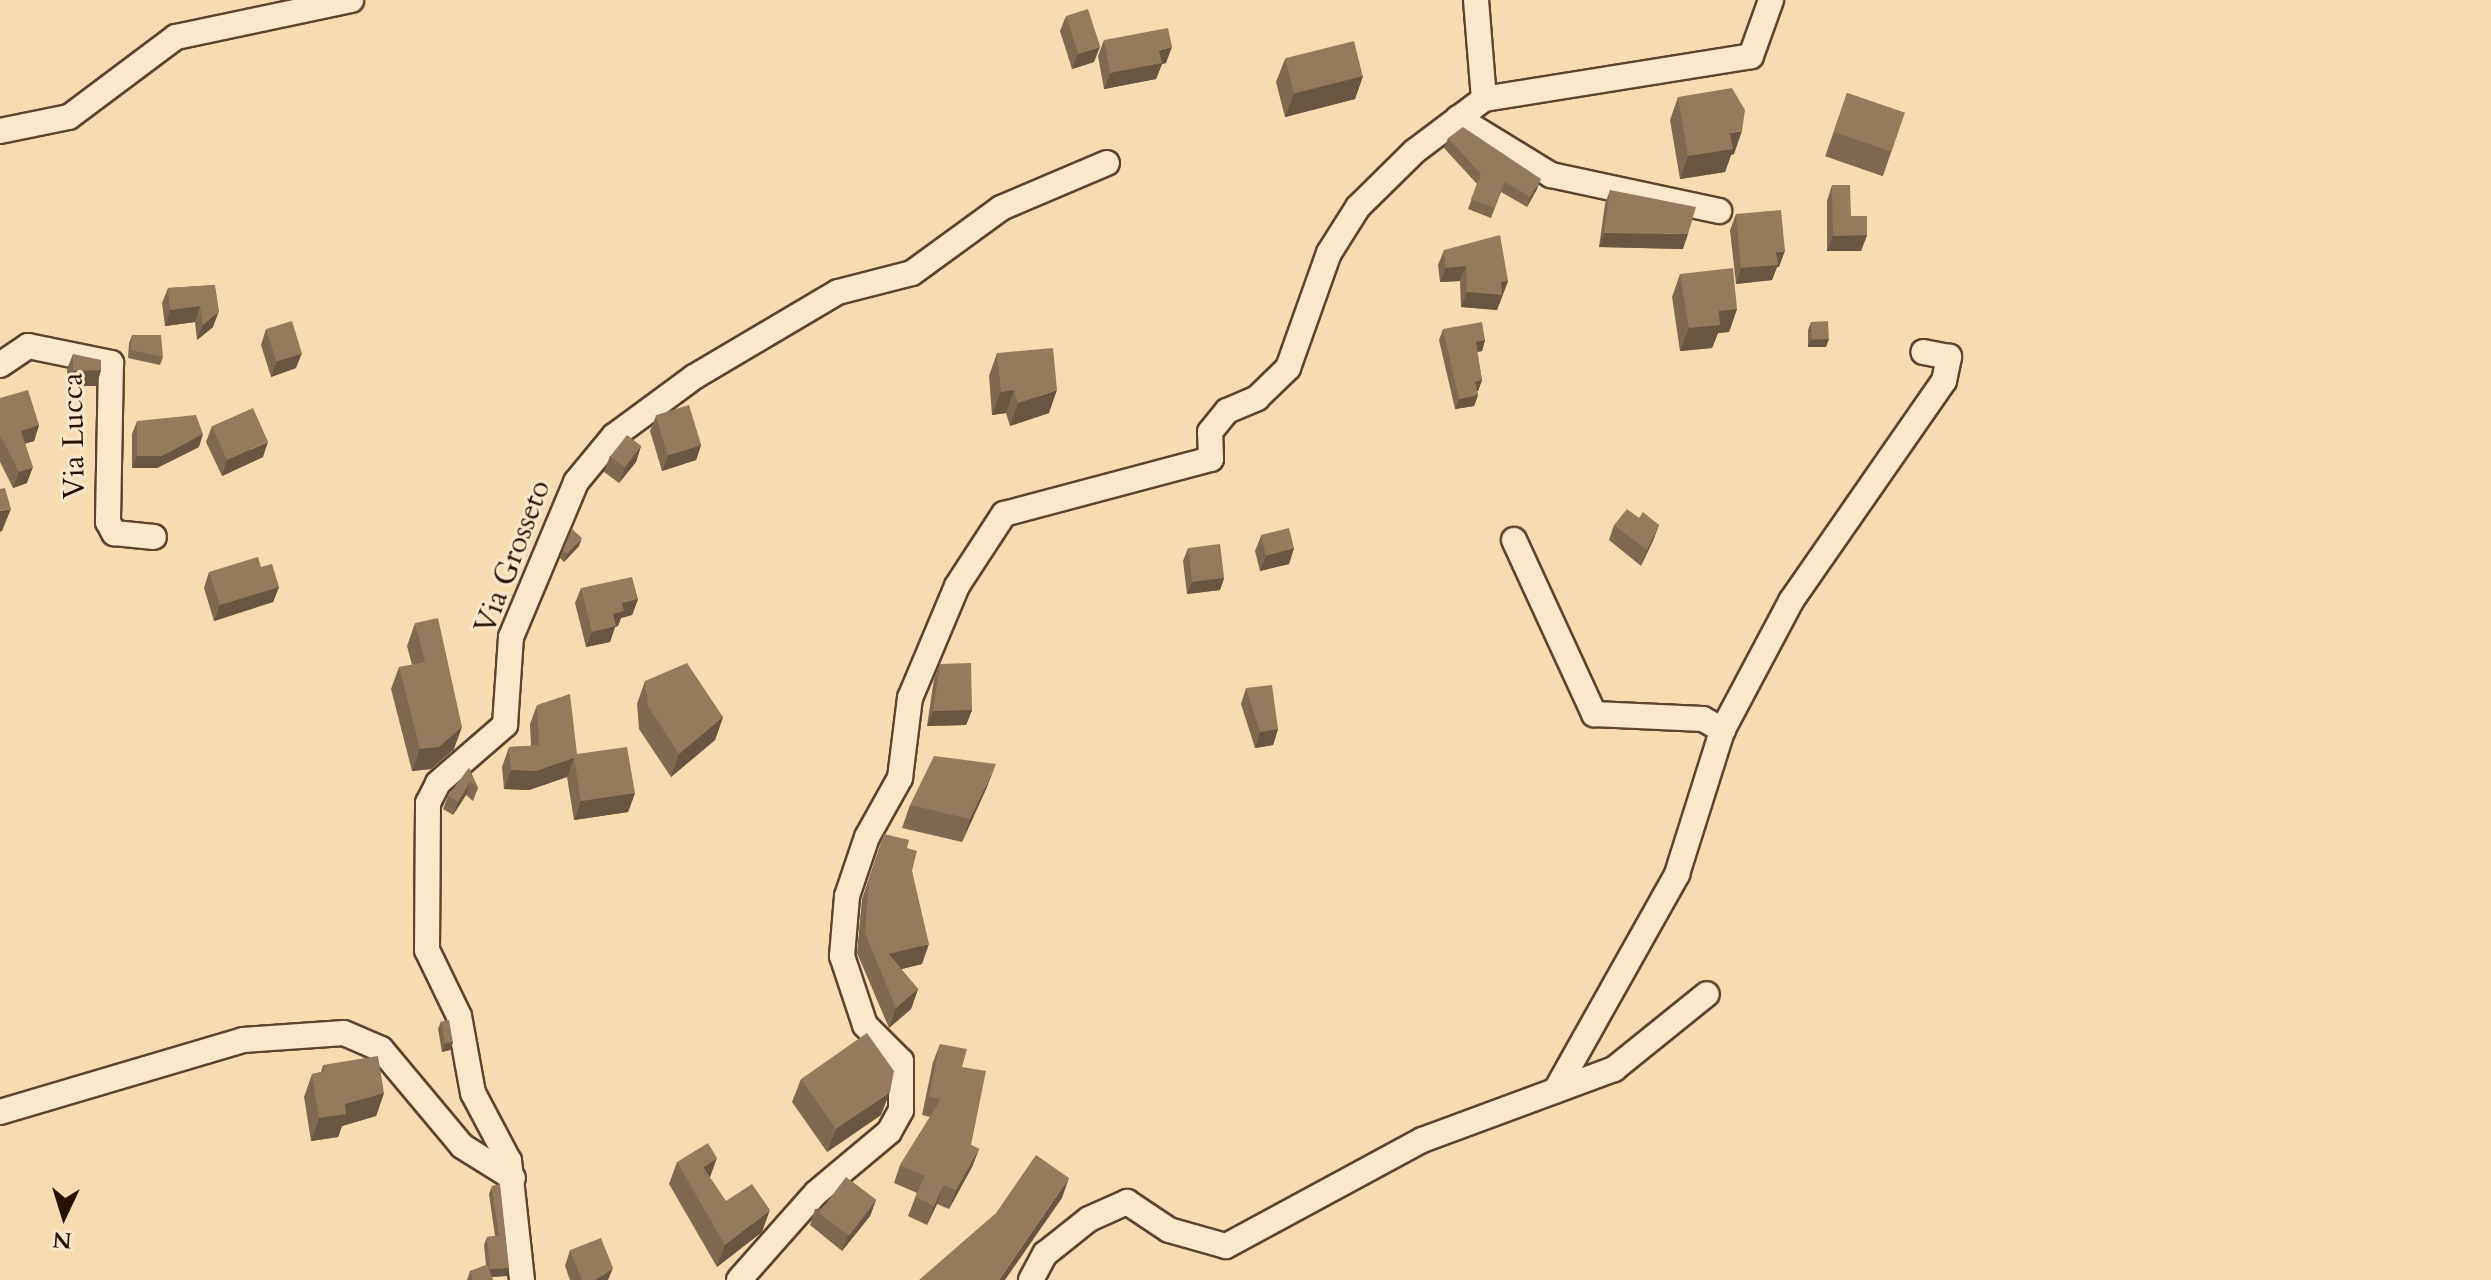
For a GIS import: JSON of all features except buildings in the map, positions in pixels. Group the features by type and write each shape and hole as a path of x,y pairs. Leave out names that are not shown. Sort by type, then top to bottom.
{"street":[{"path":"0,131 69,117 176,37 351,0"},
{"path":"1476,0 1484,99"},
{"path":"739,1280 816,1193 882,1139 901,1110 901,1061 865,1025 842,956 847,896 867,837 900,778 910,698 957,586 1004,514 1211,459 1210,432 1227,411 1257,398 1288,368 1329,253 1358,207 1458,118 1484,99 1751,56 1771,0"},
{"path":"1458,118 1551,175 1719,211"},
{"name":"Via Grosseto","path":"522,1280 513,1178 473,1093 459,1016 427,950 428,803 438,783 505,725 511,637 576,482 614,436 694,377 838,292 912,273 991,214 1107,163"},
{"name":"Via Lucca","path":"0,365 28,346 111,363 108,522 114,533 154,537"},
{"path":"1556,1090 1677,874 1723,730 1825,545 1944,381 1949,357 1923,352"},
{"path":"1514,540 1594,714 1703,719 1723,730"},
{"path":"1031,1280 1045,1254 1089,1219 1127,1202 1169,1230 1226,1246 1422,1140 1614,1069 1707,994"},
{"path":"0,1112 243,1040 344,1033 381,1049 462,1146 513,1178"}]}
